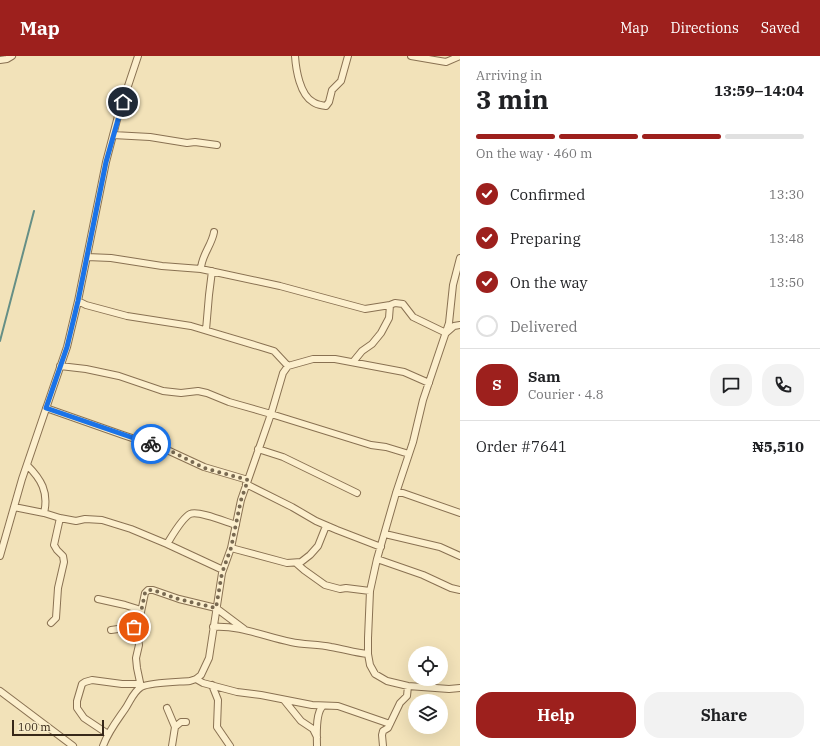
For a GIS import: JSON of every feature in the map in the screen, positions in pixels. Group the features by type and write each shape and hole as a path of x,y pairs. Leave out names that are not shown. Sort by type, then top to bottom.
{"street":[{"path":"0,556 27,464 67,347 78,301 106,162 118,116 138,56"},
{"path":"295,56 297,75 306,96 312,102 326,106 330,102 332,90 341,81 348,56"},
{"path":"411,56 446,62 460,56"},
{"path":"0,60 9,57"},
{"path":"113,135 217,145"},
{"path":"201,269 201,263 214,232"},
{"path":"87,257 111,258 162,266 212,271 280,286 365,309 395,303 403,304 413,317 446,333"},
{"path":"460,258 454,285 449,323 429,383 377,560 370,591 368,654 370,665 375,674 387,681 408,686 449,689 460,688"},
{"path":"206,330 212,271"},
{"path":"78,301 86,305 127,316 191,326 274,351 288,366"},
{"path":"353,362 381,333 389,318 390,305"},
{"path":"446,333 454,326 460,325"},
{"path":"108,734 84,718 77,708 77,701 82,684 85,682 92,680 141,686 190,681 201,675 209,658 223,570 231,548 241,500 271,414 283,373 288,366 313,359 335,358 404,372 429,383"},
{"path":"60,366 86,369 119,376 163,391 181,394 198,391 207,393 228,402 371,445 386,447 409,454"},
{"path":"46,408 123,436 165,448 204,468 247,482 326,526 381,547"},
{"path":"258,449 283,457 357,493"},
{"path":"27,464 37,476 46,493 44,513"},
{"path":"396,493 404,493 460,513"},
{"path":"14,508 44,513 76,521 85,519 102,520 131,529 223,570"},
{"path":"167,544 182,521 190,514 197,513 236,525"},
{"path":"51,623 56,618 58,588 64,562 63,556 56,550 54,545 60,518"},
{"path":"231,548 287,563 301,562 318,546 326,526"},
{"path":"385,534 440,547 460,556"},
{"path":"377,560 460,590"},
{"path":"296,563 325,585 340,589 346,588 370,591"},
{"path":"141,686 136,668 136,658 139,645 137,631 145,593 148,590 153,590 178,599 216,608 244,629"},
{"path":"98,598 141,610"},
{"path":"111,630 134,627 137,631"},
{"path":"213,628 221,627 244,629 292,643 331,647 359,654 368,654"},
{"path":"196,679 203,683 223,689 323,706 338,706 390,724"},
{"path":"126,684 134,694"},
{"path":"212,685 218,700 217,727 230,746"},
{"path":"103,746 108,734 134,694 141,686"},
{"path":"383,746 383,731 390,724 400,703 406,696 408,686"},
{"path":"0,691 73,746"},
{"path":"284,700 301,721 313,729 317,737"},
{"path":"317,746 318,714 323,706"},
{"path":"167,708 175,727 172,746"},
{"path":"175,727 181,722 186,722"}],"waterway":[{"path":"0,341 34,211"}],"way so far":[{"path":"134,627 137,631 145,593 148,590 153,590 178,599 216,608 222,573 231,548 241,500 248,480 204,468 165,448 151,444"}],"route":[{"path":"123,102 106,162 78,301 67,347 46,408 123,436 151,444"}]}
